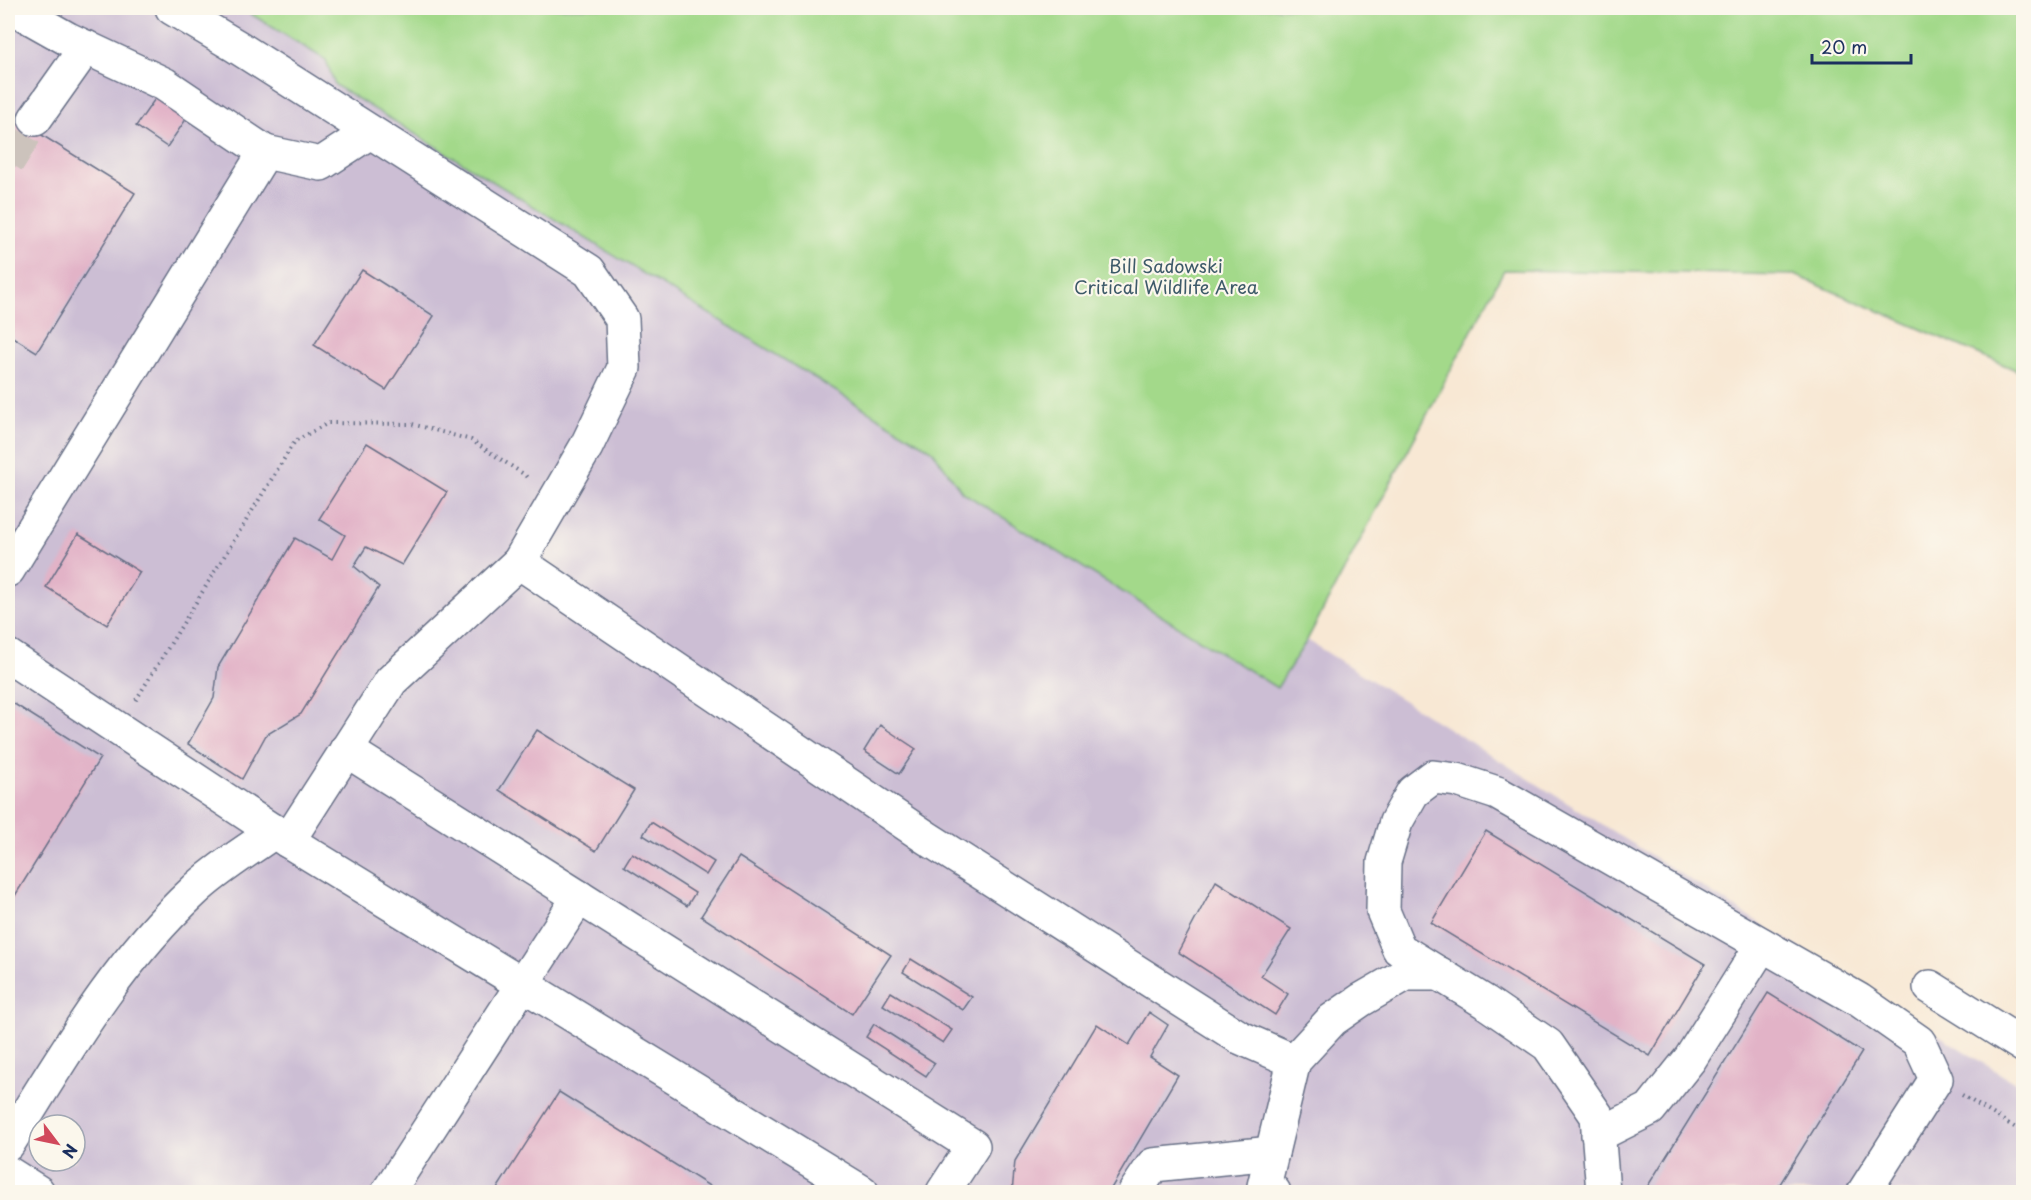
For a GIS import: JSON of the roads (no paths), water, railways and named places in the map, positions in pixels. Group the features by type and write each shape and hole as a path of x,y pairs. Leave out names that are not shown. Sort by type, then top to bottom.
{"lane":[{"path":"13,8 86,47 164,84 265,152 321,164 370,132"},
{"path":"8,1144 99,999 153,930 196,889 282,836 346,750 391,681 519,562 586,447 624,368 622,319 590,271 172,8"},
{"path":"35,119 86,47"},
{"path":"8,570 265,152"},
{"path":"519,562 927,838 1239,1037 1294,1061"},
{"path":"8,656 282,836 862,1192"},
{"path":"346,750 973,1146 943,1192"},
{"path":"1601,1188 1597,1116 1548,1046 1399,949 1383,911 1384,862 1396,822 1413,792 1433,777 1457,780 1497,793 1858,1000 1919,1042 1936,1079 1864,1192"},
{"path":"388,1192 579,897"},
{"path":"1598,1135 1650,1109 1690,1059 1762,945"},
{"path":"1274,1192 1264,1186 1294,1061 1332,1020 1361,1000 1406,974 1440,974"},
{"path":"1930,987 2024,1046"},
{"path":"1135,1192 1153,1165 1272,1153"},
{"path":"8,1173 38,1192"}],"tunnel":[{"path":"8,162 35,119"}],"park label":[{"name":"Bill Sadowski Critical Wildlife Area","path":"1166,275"}]}
